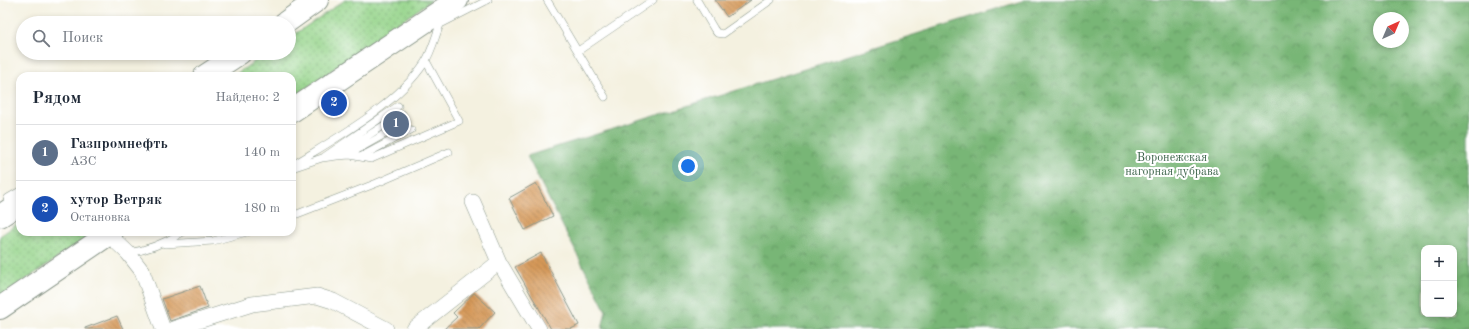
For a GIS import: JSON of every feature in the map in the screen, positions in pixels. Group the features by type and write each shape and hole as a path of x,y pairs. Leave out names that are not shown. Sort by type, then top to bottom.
{"highway":[{"path":"295,16 318,0"},
{"path":"296,108 457,0"},
{"path":"212,72 230,60"},
{"path":"0,216 16,205"},
{"path":"0,308 106,236"}],"street":[{"path":"473,202 499,262 539,329"},
{"path":"113,236 142,271 163,329"},
{"path":"414,329 499,262"},
{"path":"173,329 252,304 317,296 333,301 386,329"}],"lane":[{"path":"394,43 440,25 488,0"},
{"path":"547,0 605,97"},
{"path":"578,51 653,0"},
{"path":"697,0 717,33 723,34 771,0"},
{"path":"296,164 394,99 415,76 426,61 440,25"},
{"path":"296,166 322,158 350,154 371,159 459,121 426,61"},
{"path":"394,99 417,139"},
{"path":"322,158 398,106"},
{"path":"337,156 402,114"},
{"path":"350,154 406,122"},
{"path":"362,156 411,130"},
{"path":"296,214 378,183 449,152"},
{"path":"0,204 16,193"},
{"path":"128,253 147,250 165,244 178,236"},
{"path":"165,244 213,241 232,236"}],"green space":[{"path":"345,0 432,0 296,95 296,72 239,72 257,60 296,60 296,33"},
{"name":"Воронежская нагорная дубрава","path":"1025,0 1469,0 1469,329 602,329 606,311 527,156"},
{"path":"16,225 16,236 90,236 0,297 0,236"}],"building":[{"path":"715,0 751,0 727,17"},
{"path":"536,183 553,216 525,230 509,198"},
{"path":"541,253 579,325 571,329 551,329 515,267"},
{"path":"200,286 208,308 170,321 162,299"},
{"path":"474,293 495,312 479,329 444,329 457,317 453,313"},
{"path":"117,316 123,329 85,329 85,328"}],"place":[{"name":"хутор Ветряк","path":"334,103"},
{"name":"Газпромнефть","path":"396,124"}]}
